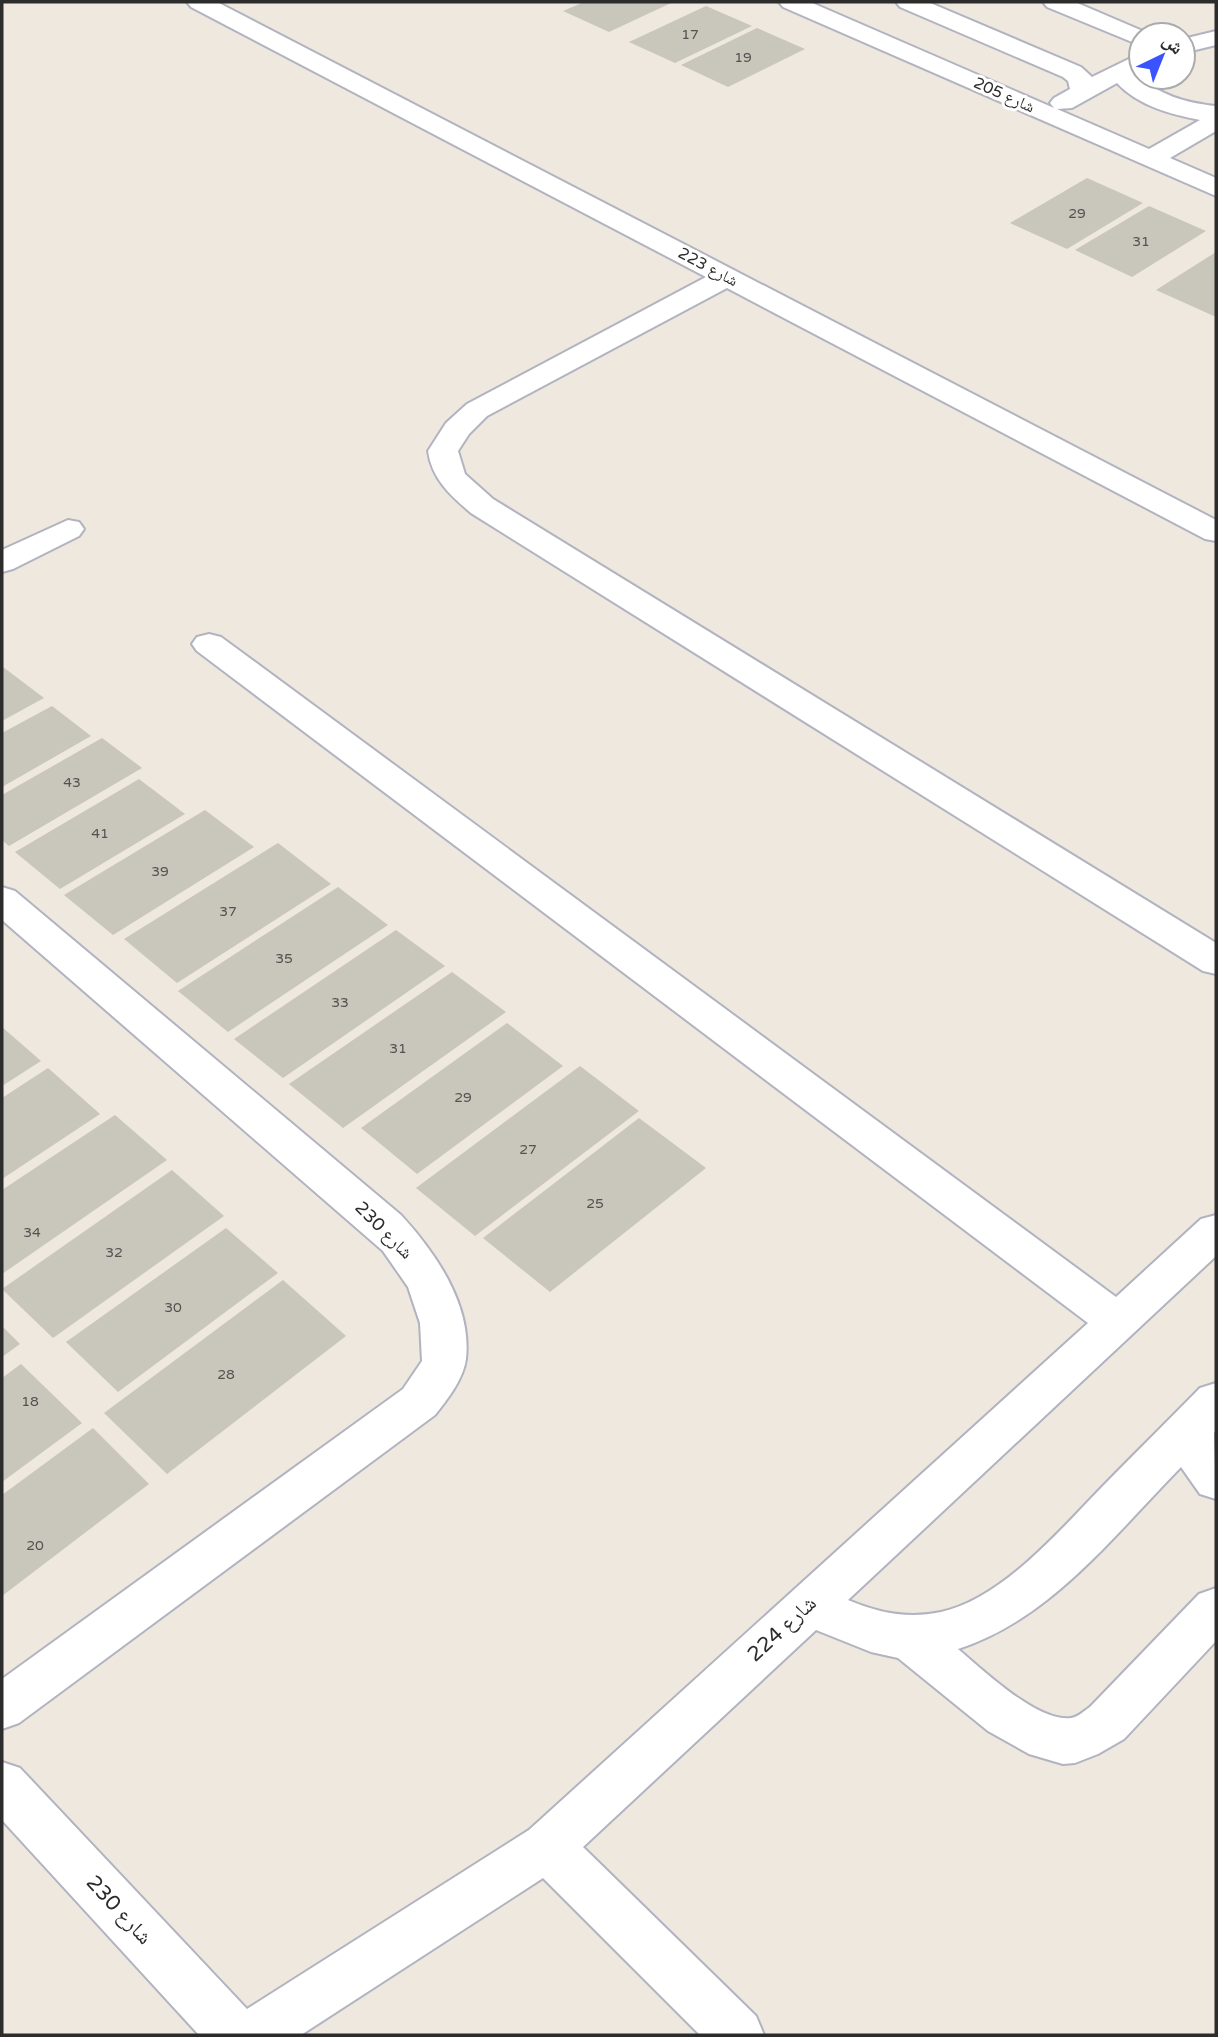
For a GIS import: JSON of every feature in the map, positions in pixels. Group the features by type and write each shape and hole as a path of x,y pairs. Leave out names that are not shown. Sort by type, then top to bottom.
{"street":[{"name":"شارع 223","path":"199,2 1216,532"},
{"name":"شارع 205","path":"791,2 1216,188"},
{"path":"908,2 1072,72 1080,78 1083,92"},
{"path":"1055,2 1127,31"},
{"path":"1028,52 1047,51 1075,43 1088,34 1094,26 1094,18"},
{"path":"1197,43 1216,38"},
{"path":"1044,113 1127,68"},
{"path":"1141,91 1158,101 1179,108 1216,114"},
{"path":"1150,159 1216,121"},
{"path":"727,277 477,410 448,441 443,451 447,472 456,485 482,506 1216,961"},
{"path":"2,562 68,529"},
{"path":"209,644 1117,1321"},
{"name":"شارع 230","path":"2,900 375,1218 406,1248 424,1273 437,1301 445,1359 436,1381 419,1402 2,1707"},
{"name":"شارع 224","path":"254,2035 547,1847 1216,1231"},
{"path":"809,1604 875,1633 908,1637 940,1634 960,1628 1003,1607 1040,1579 1204,1414"},
{"path":"1204,1414 1192,1444 1198,1459 1216,1480"},
{"path":"908,1637 1023,1728 1062,1742 1092,1734 1107,1723 1216,1609"},
{"name":"شارع 230","path":"2,1785 235,2035"},
{"path":"547,1847 737,2035"}],"building":[{"path":"584,2 671,3 609,32 563,11"},
{"path":"706,6 752,26 675,63 629,42"},
{"path":"757,28 805,49 728,87 681,65"},
{"path":"1087,178 1143,203 1067,249 1010,223"},
{"path":"1149,206 1206,231 1132,277 1075,250"},
{"path":"1216,252 1216,317 1156,290"},
{"path":"2,668 44,698 2,721"},
{"path":"52,706 91,736 2,787 2,733"},
{"path":"102,738 142,768 9,846 2,840 2,795"},
{"path":"139,779 185,814 60,889 15,852"},
{"path":"205,810 254,847 113,935 64,895"},
{"path":"278,843 331,884 177,983 124,939"},
{"path":"338,887 388,925 228,1032 178,991"},
{"path":"396,930 445,966 283,1078 234,1039"},
{"path":"452,972 506,1012 343,1128 289,1084"},
{"path":"507,1023 563,1066 417,1174 361,1128"},
{"path":"2,1027 41,1061 2,1086"},
{"path":"580,1066 639,1111 475,1236 416,1188"},
{"path":"48,1068 100,1114 2,1179 2,1098"},
{"path":"115,1115 167,1160 2,1274 2,1190"},
{"path":"639,1118 706,1168 550,1292 483,1238"},
{"path":"172,1170 224,1216 53,1338 2,1289"},
{"path":"226,1228 278,1273 118,1392 66,1342"},
{"path":"283,1280 346,1336 167,1474 104,1413"},
{"path":"2,1326 20,1344 2,1357"},
{"path":"21,1364 82,1423 2,1482 2,1378"},
{"path":"93,1428 149,1484 2,1596 2,1495"}]}
